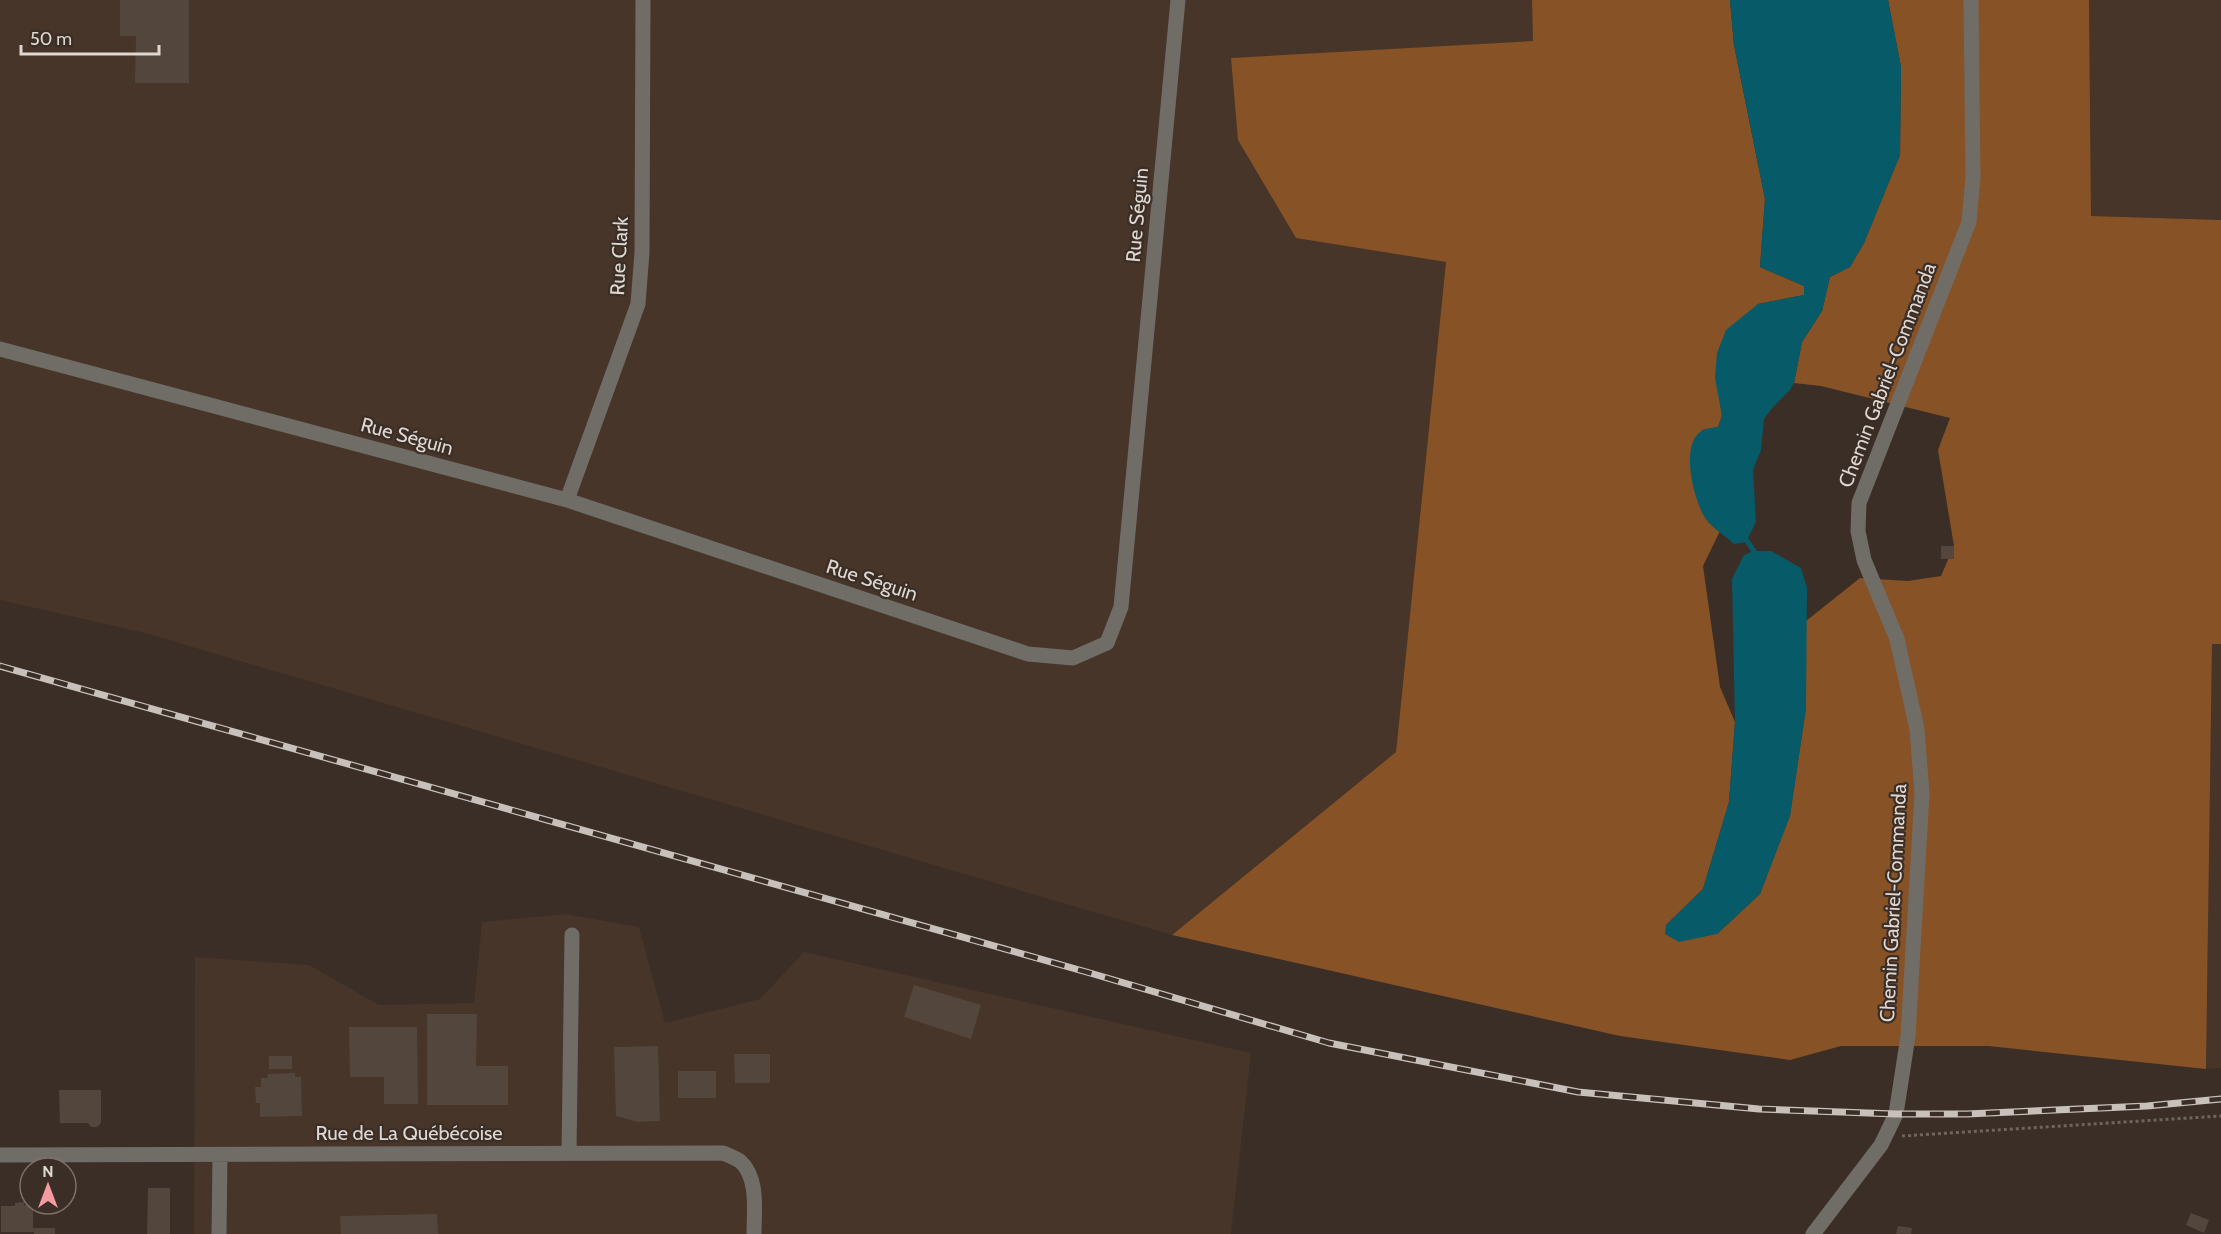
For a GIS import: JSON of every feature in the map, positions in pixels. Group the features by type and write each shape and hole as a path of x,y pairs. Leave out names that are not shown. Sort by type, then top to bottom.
{"street":[{"name":"Rue Clark","path":"567,500 638,304 642,252 644,0"},
{"name":"Rue Séguin","path":"0,349 567,500 1028,654 1073,658 1107,643 1121,607 1178,0"},
{"name":"Chemin Gabriel-Commanda","path":"1812,1234 1885,1137 1896,1114 1908,1036 1922,793 1914,718 1897,639 1864,560 1858,531 1859,503 1969,222 1973,177 1971,0"},
{"path":"569,1153 572,935"},
{"name":"Rue de La Québécoise","path":"0,1155 723,1153 740,1162 750,1175 754,1234"},
{"path":"219,1234 220,1155"}],"path":[{"path":"1885,1137 2221,1116"}],"shaded area":[{"path":"0,0 1532,0 1534,55 1296,237 1446,262 1396,752 1172,935 145,633 0,600"},
{"path":"1532,0 1730,0 1734,45 1765,199 1760,267 1804,286 1804,295 1758,304 1720,401 1722,416 1718,427 1702,430 1708,522 1720,531 1703,566 1720,687 1735,722 1729,802 1703,889 1666,925 1717,934 1760,894 1790,815 1806,708 1806,621 1860,578 1908,581 1941,576 1954,546 1938,450 1950,418 1821,386 1794,383 1802,342 1822,311 1830,277 1850,267 1864,243 1900,155 1901,67 1888,0 2089,0 2091,216 2221,220 2221,644 2212,644 2206,1069 1988,1046 1841,1046 1790,1060 1620,1036 1172,935 1396,752 1446,262 1296,238 1238,140 1231,58 1533,41"},
{"path":"2089,0 2221,0 2221,220 2091,216"},
{"path":"2212,644 2221,644 2221,1068 2206,1069"},
{"path":"565,914 639,927 665,1023 760,999 804,952 1251,1053 1231,1234 194,1234 195,957 309,965 379,1005 474,1003 482,922"}],"water":[{"path":"1730,0 1888,0 1901,67 1900,155 1864,243 1850,267 1830,277 1822,311 1802,342 1794,383 1764,419 1761,450 1753,470 1756,522 1746,542 1734,544 1712,526 1701,511 1691,475 1691,450 1694,439 1702,431 1718,427 1722,416 1715,378 1717,353 1726,330 1758,304 1804,295 1804,286 1760,267 1765,199 1734,45"},
{"path":"1754,551 1771,551 1801,568 1807,588 1806,708 1790,816 1760,894 1717,934 1679,942 1665,934 1666,925 1703,889 1729,802 1735,722 1732,579 1744,555"}],"building":[{"path":"120,0 189,0 189,83 135,83 136,36 120,36"},
{"path":"1941,546 1954,546 1954,559 1941,559"},
{"path":"914,985 981,1005 971,1039 904,1017"},
{"path":"427,1014 477,1014 476,1066 508,1066 508,1105 427,1105"},
{"path":"349,1027 417,1027 418,1104 384,1104 384,1077 350,1077"},
{"path":"658,1046 660,1121 638,1122 616,1116 614,1047"},
{"path":"734,1054 770,1054 770,1083 735,1083"},
{"path":"269,1056 292,1056 292,1069 269,1069"},
{"path":"678,1071 716,1071 716,1098 678,1098"},
{"path":"295,1073 295,1077 301,1077 302,1116 260,1117 260,1103 256,1103 255,1087 261,1087 261,1078 268,1078 267,1074"},
{"path":"59,1090 101,1090 101,1123 97,1127 91,1127 88,1123 60,1123"},
{"path":"148,1188 170,1188 170,1234 147,1234"},
{"path":"15,1203 18,1203 18,1216 33,1216 33,1228 55,1228 55,1234 1,1232 1,1206 15,1206"},
{"path":"2191,1213 2209,1220 2204,1233 2186,1225"},
{"path":"437,1214 438,1234 341,1234 340,1216"},
{"path":"1898,1226 1912,1228 1911,1234 1896,1234"}],"waterway":[{"path":"1745,538 1754,551"}],"railway":[{"path":"0,666 1090,973 1329,1043 1578,1092 1759,1109 1896,1114 1967,1114 2147,1106 2221,1099"}]}
